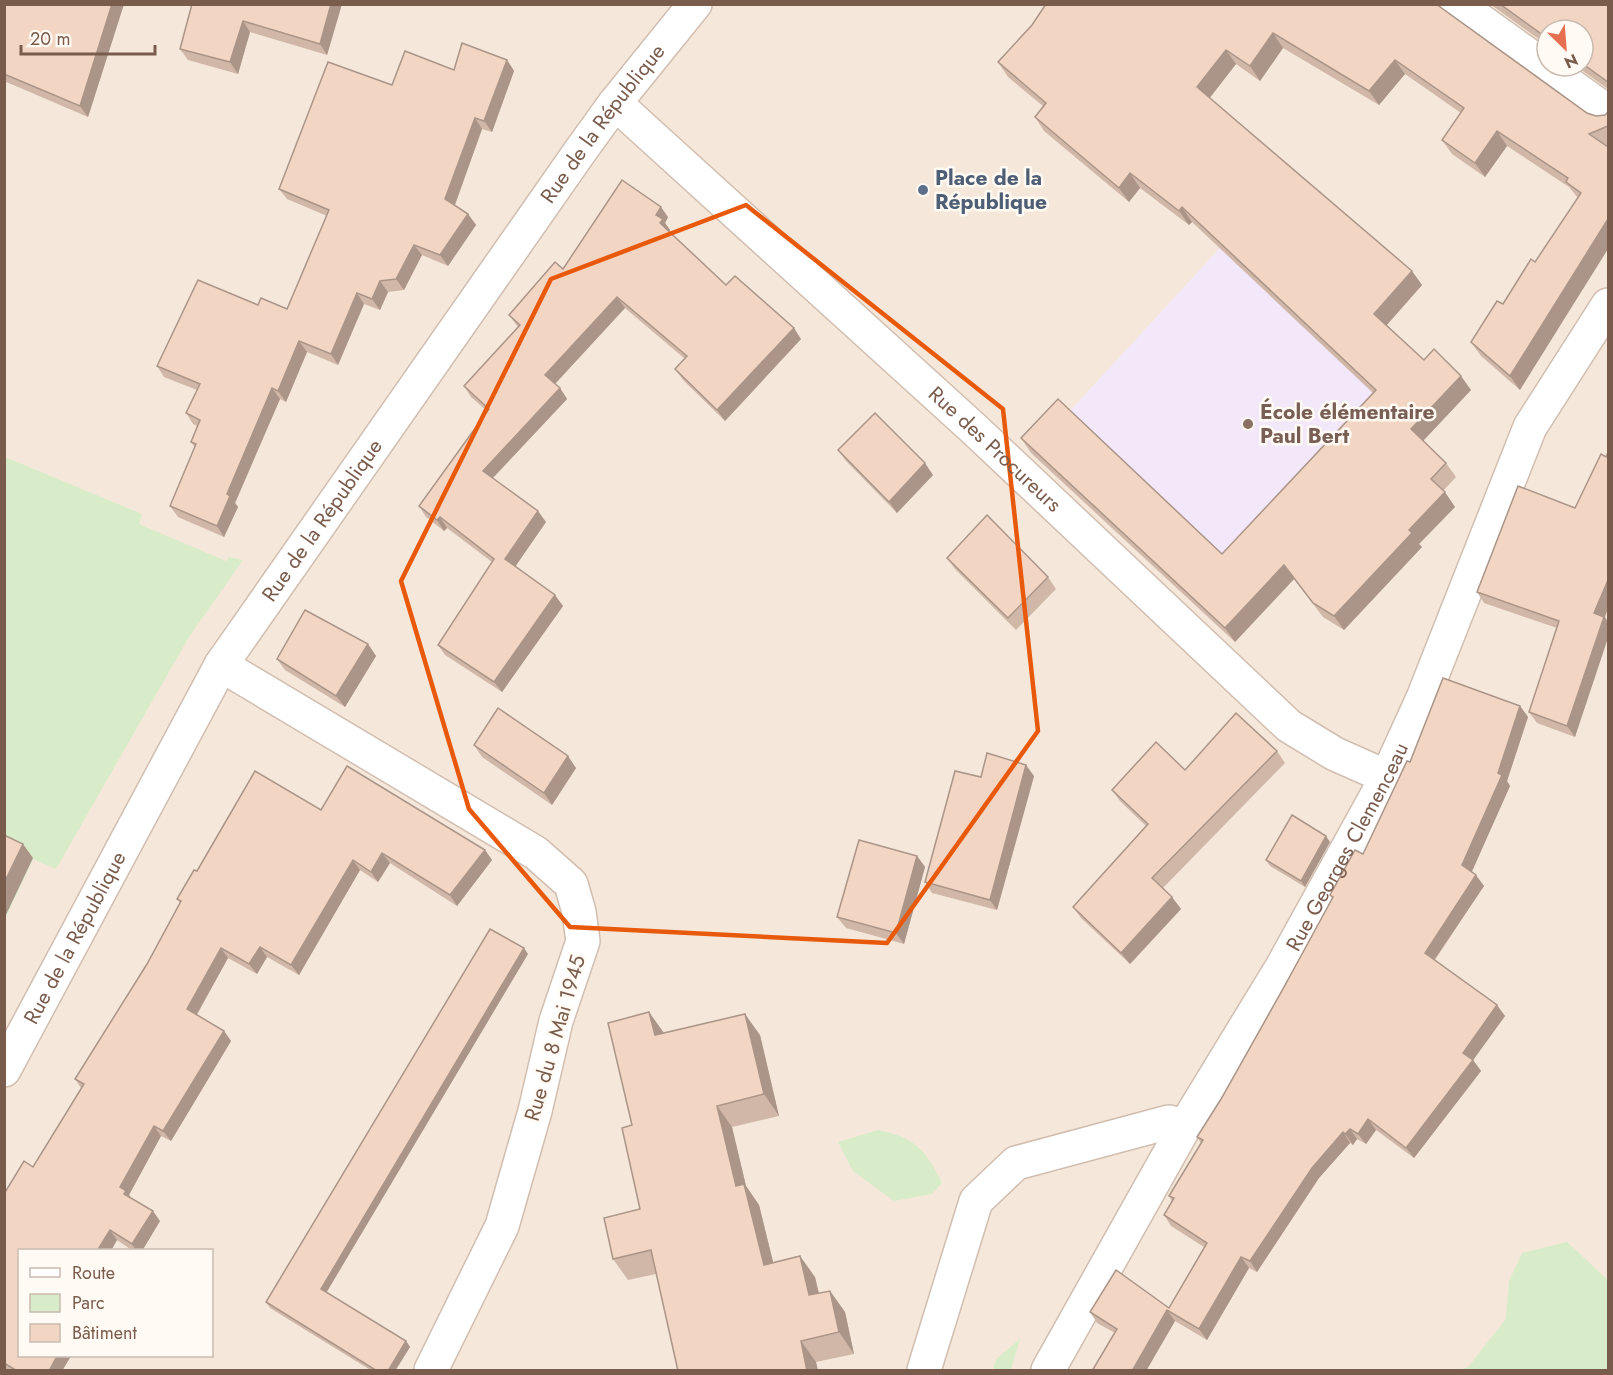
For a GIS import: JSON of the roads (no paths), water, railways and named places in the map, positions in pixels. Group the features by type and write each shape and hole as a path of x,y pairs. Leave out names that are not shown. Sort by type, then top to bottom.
{"street":[{"name":"Rue de la République","path":"4,1070 221,665 615,103 695,4"},
{"path":"1457,4 1608,112"},
{"name":"Rue des Procureurs","path":"615,103 964,420 1289,726 1335,754 1387,777"},
{"name":"Rue Georges Clemenceau","path":"1048,1371 1185,1126 1282,967 1387,777 1423,698 1530,427 1608,305"},
{"name":"Rue du 8 Mai 1945","path":"221,665 536,853 571,884 579,912 583,941 556,1020 535,1111 502,1226 431,1371"},
{"path":"924,1371 976,1201 1016,1163 1169,1122 1185,1126"}],"place":[{"name":"Place de la République","path":"923,190"},
{"name":"École élémentaire Paul Bert","path":"1248,424"}]}
